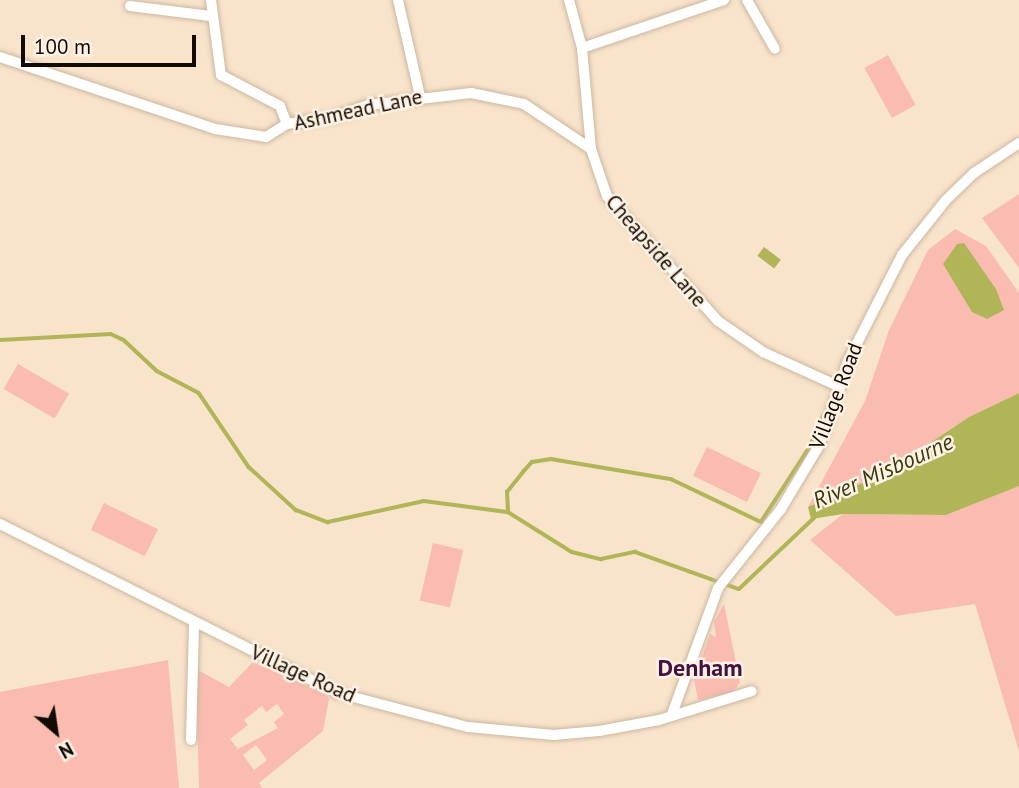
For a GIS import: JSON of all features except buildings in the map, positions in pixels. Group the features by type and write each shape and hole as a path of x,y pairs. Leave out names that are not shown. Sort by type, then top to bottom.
{"street":[{"path":"211,0 211,16 221,75 280,106 287,124"},
{"path":"398,0 420,96"},
{"name":"Cheapside Lane","path":"569,0 582,48 591,149 607,196 718,321 763,352 840,387"},
{"path":"582,48 724,0"},
{"path":"747,0 775,49"},
{"path":"130,6 211,16"},
{"name":"Ashmead Lane","path":"0,57 215,129 266,137 287,124 420,96 471,93 524,104 591,149"},
{"name":"Village Road","path":"672,714 718,589 765,530 820,444 868,315 922,227 974,173 1019,143"},
{"name":"Village Road","path":"0,524 194,624 338,693 468,727 554,735 600,731 752,691"},
{"path":"191,740 194,624"}],"shaded area":[{"path":"888,55 916,105 892,118 864,68"},
{"path":"1019,194 1019,268 982,218"},
{"path":"955,229 986,246 1019,293 1019,393 969,417 885,473 808,507 865,401 889,330 928,250"},
{"path":"964,243 996,289 1004,310 987,319 972,312 943,264 957,244"},
{"path":"764,247 781,260 774,268 757,256"},
{"path":"18,364 69,394 55,419 4,389"},
{"path":"1019,393 1019,486 946,515 843,514 811,519 808,507 885,473 969,417"},
{"path":"707,447 761,473 747,502 693,476"},
{"path":"1019,486 1019,751 975,604 896,616 810,540 843,514 946,515"},
{"path":"104,503 158,529 145,556 91,530"},
{"path":"433,543 463,550 450,607 420,600"},
{"path":"724,604 740,682 733,692 698,700 694,680 710,634 716,637 714,622"},
{"path":"168,660 179,788 0,788 0,692"},
{"path":"253,662 325,694 329,699 323,731 259,783 262,788 199,788 196,669 229,687","holes":["277,704 284,714 274,722 278,728 238,749 230,739 248,725 244,720 262,706 266,712","256,745 267,760 254,770 243,755"]}],"waterway":[{"name":"River Misbourne","path":"0,340 111,334 124,340 157,371 199,393 249,467 296,510 328,522 424,501 508,512 572,552 601,559 635,552 739,589 814,518"},
{"path":"508,511 507,492 523,472 532,462 551,459 671,479 761,522 809,448 824,414"}],"district":[{"name":"Denham","path":"700,668"}]}
